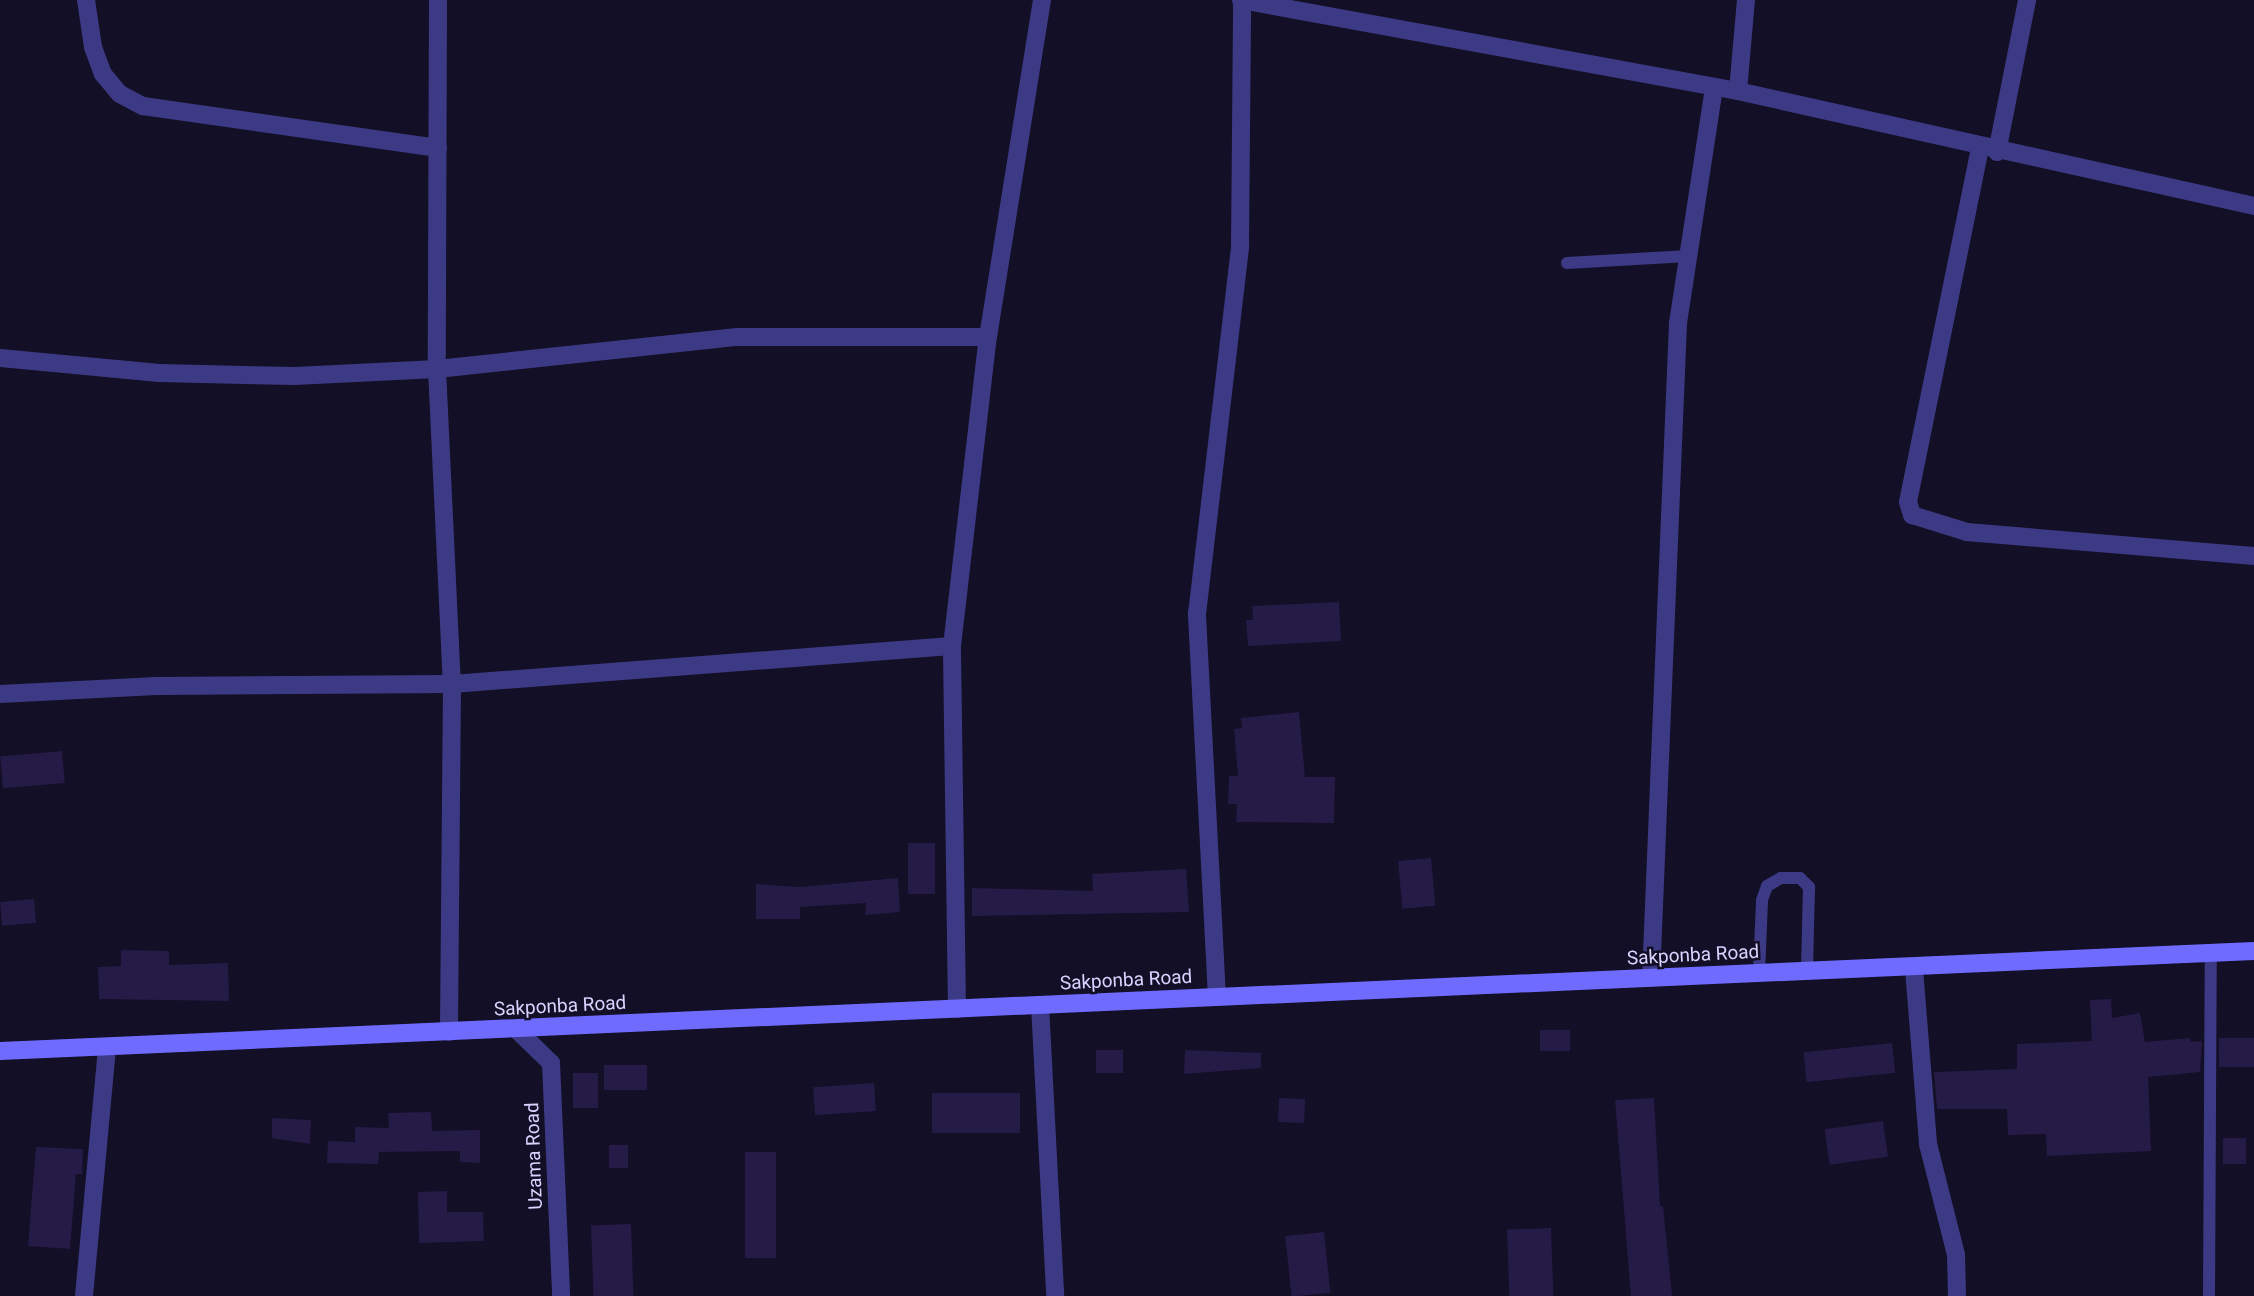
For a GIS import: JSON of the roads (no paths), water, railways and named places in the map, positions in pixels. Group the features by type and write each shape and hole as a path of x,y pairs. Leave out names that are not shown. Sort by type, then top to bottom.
{"main road":[{"name":"Sakponba Road","path":"0,1051 1759,973 1914,969 2254,951"}],"street":[{"path":"86,0 93,47 103,74 120,94 144,106 438,148"},
{"path":"438,0 437,369 452,684 449,1032"},
{"path":"957,1009 952,646 988,337 1042,0"},
{"path":"1217,997 1197,614 1240,246 1242,0 1738,91 1988,150 2254,206"},
{"path":"1738,91 1746,0"},
{"path":"2027,0 1988,150 1909,502 1912,515 1967,532 2254,556"},
{"path":"1651,978 1670,454 1678,323 1714,87"},
{"path":"0,358 159,373 295,376 437,369 737,337 988,337"},
{"path":"0,694 156,686 452,684 952,646"},
{"path":"1914,969 1928,1144 1956,1255 1957,1296"},
{"path":"1040,1005 1055,1296"},
{"name":"Uzama Road","path":"516,1028 551,1063 561,1296"},
{"path":"84,1296 107,1047"}],"lane":[{"path":"1567,263 1689,256"},
{"path":"1759,973 1762,900 1767,886 1782,878 1801,878 1809,887 1807,971"},
{"path":"2209,1296 2211,953"}]}
